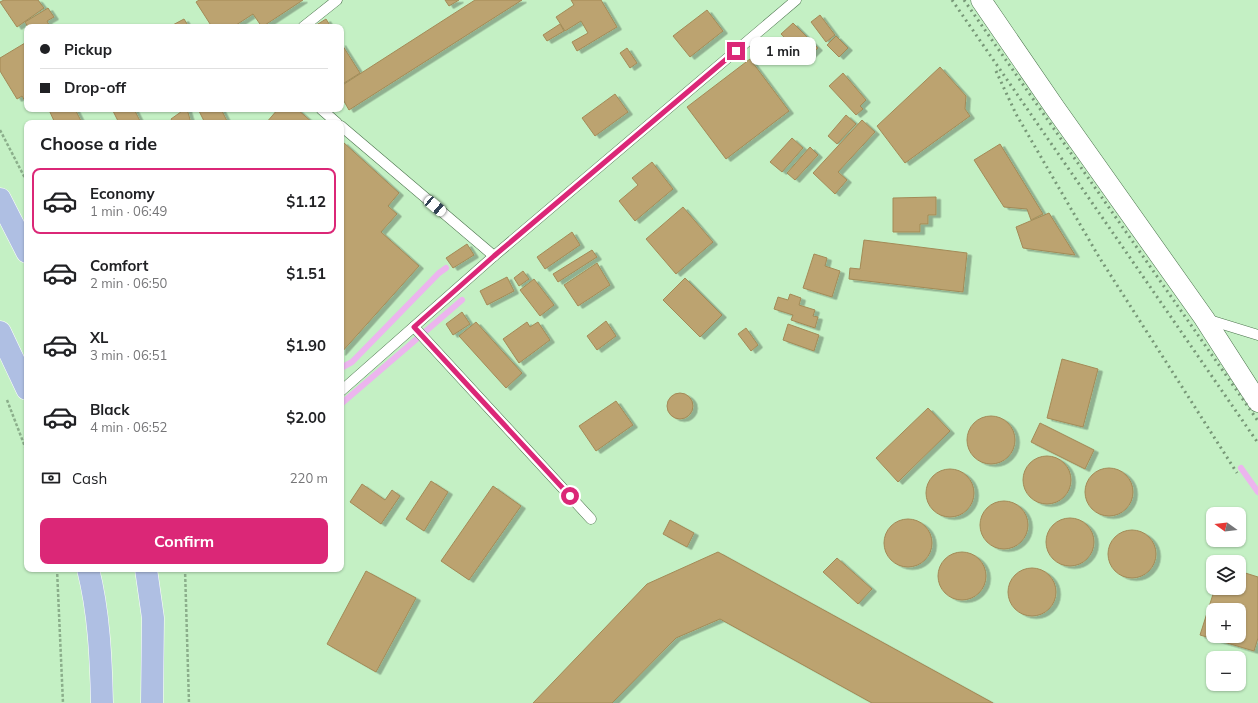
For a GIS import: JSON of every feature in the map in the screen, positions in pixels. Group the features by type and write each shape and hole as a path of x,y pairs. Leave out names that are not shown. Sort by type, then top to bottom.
{"main road":[{"path":"0,199 24,246"},
{"path":"0,332 24,383"},
{"path":"89,572 94,598 101,667 102,703"},
{"path":"146,572 153,618 152,703"}],"street":[{"path":"981,0 1055,108 1204,318 1258,402"}],"lane":[{"path":"307,24 337,0"},
{"path":"344,387 494,256 796,0"},
{"path":"324,112 334,120"},
{"path":"344,129 494,256"},
{"path":"1204,318 1258,335"},
{"path":"414,327 592,519"}],"path":[{"path":"0,130 24,176"},
{"path":"5,394 24,444"},
{"path":"57,572 63,703"},
{"path":"185,572 189,703"}],"building":[{"path":"4,0 38,0 44,8 17,27 0,2"},
{"path":"199,0 303,0 267,24 260,24 253,14 238,24 210,24 196,2"},
{"path":"445,0 459,0 449,6"},
{"path":"475,0 522,0 349,110 344,101 344,84"},
{"path":"571,0 601,0 617,27 577,51 572,42 588,33 581,21 565,31 556,17 574,5"},
{"path":"48,8 54,17 47,21 48,24 26,24 25,22"},
{"path":"707,10 723,31 690,57 673,36"},
{"path":"820,15 835,35 826,42 811,22"},
{"path":"184,19 187,24 175,24"},
{"path":"326,19 329,24 318,24"},
{"path":"793,23 818,48 806,60 781,34"},
{"path":"560,24 564,31 547,41 543,35"},
{"path":"836,36 848,48 839,57 827,45"},
{"path":"24,44 24,99 22,96 17,99 0,71 0,58"},
{"path":"344,48 360,73 344,83"},
{"path":"627,48 637,63 630,68 620,53"},
{"path":"750,59 789,111 726,159 687,107"},
{"path":"940,67 966,96 965,109 970,116 905,163 877,126"},
{"path":"843,73 866,100 860,106 863,109 856,115 829,86"},
{"path":"615,94 628,112 595,136 582,118"},
{"path":"50,112 76,112 80,120 54,120"},
{"path":"114,112 136,112 140,120 118,120"},
{"path":"181,112 188,112 190,120 172,120"},
{"path":"200,112 222,112 226,120 204,120"},
{"path":"275,112 300,112 310,120 269,120"},
{"path":"846,115 856,124 837,144 828,136"},
{"path":"862,120 875,132 838,172 847,180 835,194 813,173"},
{"path":"792,138 803,148 782,172 770,162"},
{"path":"344,143 399,193 388,206 397,214 381,232 419,266 344,350"},
{"path":"1000,144 1043,214 1031,220 1027,209 1004,207 974,160"},
{"path":"810,147 818,155 795,180 787,173"},
{"path":"652,162 673,189 635,221 619,201 638,185 632,178"},
{"path":"936,197 936,215 928,215 928,224 920,224 920,232 893,232 893,198"},
{"path":"683,207 713,242 676,274 646,239"},
{"path":"1049,213 1075,255 1023,248 1016,227"},
{"path":"572,232 580,245 545,269 537,257"},
{"path":"864,240 967,253 963,292 849,279 850,268 860,269"},
{"path":"467,244 474,255 453,268 446,258"},
{"path":"592,250 597,257 558,282 553,274"},
{"path":"814,254 827,258 825,266 840,271 832,297 803,288"},
{"path":"597,263 610,285 578,306 564,285"},
{"path":"523,271 529,279 519,286 514,278"},
{"path":"507,277 514,291 487,305 480,291"},
{"path":"685,278 722,315 700,337 663,300"},
{"path":"534,279 554,305 540,316 520,290"},
{"path":"790,294 801,298 799,305 815,310 813,316 818,317 815,328 791,320 793,315 774,309 778,297 788,300"},
{"path":"462,312 470,324 453,335 446,324"},
{"path":"606,321 616,336 597,350 587,336"},
{"path":"476,322 522,373 506,388 459,336"},
{"path":"527,322 530,327 538,322 550,340 519,363 503,339"},
{"path":"788,324 819,335 814,351 783,340"},
{"path":"746,328 758,345 751,351 738,334"},
{"path":"1062,359 1098,369 1083,427 1047,418"},
{"path":"680,393 689,397 693,406 689,415 680,419 671,415 667,406 671,397"},
{"path":"616,401 633,425 596,451 579,426"},
{"path":"928,408 950,431 898,482 876,458"},
{"path":"986,416 996,416 1008,423 1015,435 1015,445 1008,457 996,464 986,464 978,460 971,453 967,445 967,435 971,427 978,420"},
{"path":"1040,423 1094,450 1085,469 1031,442"},
{"path":"1042,456 1052,456 1064,463 1071,475 1071,485 1064,497 1052,504 1042,504 1034,500 1027,493 1023,485 1023,475 1027,467 1034,460"},
{"path":"1104,468 1114,468 1126,475 1133,487 1133,497 1126,509 1114,516 1104,516 1096,512 1089,505 1085,497 1085,487 1089,479 1096,472"},
{"path":"945,469 955,469 967,476 974,488 974,498 967,510 955,517 945,517 937,513 930,506 926,498 926,488 930,480 937,473"},
{"path":"431,481 448,492 424,531 406,519"},
{"path":"362,484 385,500 392,490 400,496 381,524 350,502"},
{"path":"493,486 521,506 469,580 441,561"},
{"path":"999,501 1009,501 1021,508 1028,520 1028,530 1021,542 1009,549 999,549 991,545 984,538 980,530 980,520 984,512 991,505"},
{"path":"1065,518 1075,518 1087,525 1094,537 1094,547 1087,559 1075,566 1065,566 1057,562 1050,555 1046,547 1046,537 1050,529 1057,522"},
{"path":"903,519 913,519 925,526 932,538 932,548 925,560 913,567 903,567 895,563 888,556 884,548 884,538 888,530 895,523"},
{"path":"670,520 694,533 687,547 663,534"},
{"path":"1127,530 1137,530 1149,537 1156,549 1156,559 1149,571 1137,578 1127,578 1119,574 1112,567 1108,559 1108,549 1112,541 1119,534"},
{"path":"718,552 993,703 872,703 720,619 676,638 612,703 533,703 647,584"},
{"path":"957,552 967,552 979,559 986,571 986,581 979,593 967,600 957,600 949,596 942,589 938,581 938,571 942,563 949,556"},
{"path":"837,558 872,589 858,604 823,572"},
{"path":"1027,568 1037,568 1049,575 1056,587 1056,597 1049,609 1037,616 1027,616 1019,612 1012,605 1008,597 1008,587 1012,579 1019,572"},
{"path":"366,571 416,598 376,672 327,644"},
{"path":"1246,573 1258,577 1258,638 1254,651 1227,643 1246,643 1246,603 1210,603 1213,595 1246,595"},
{"path":"1206,616 1206,637 1200,635"}],"waterway":[{"path":"344,366 352,362 439,273 446,268"},
{"path":"344,401 462,300"},
{"path":"1241,468 1258,492"}],"railway":[{"path":"952,0 1258,443"},
{"path":"964,0 1258,421"},
{"path":"996,71 1016,114 1099,257 1237,473"}],"route":[{"path":"570,496 414,327 494,256 736,51"}]}
